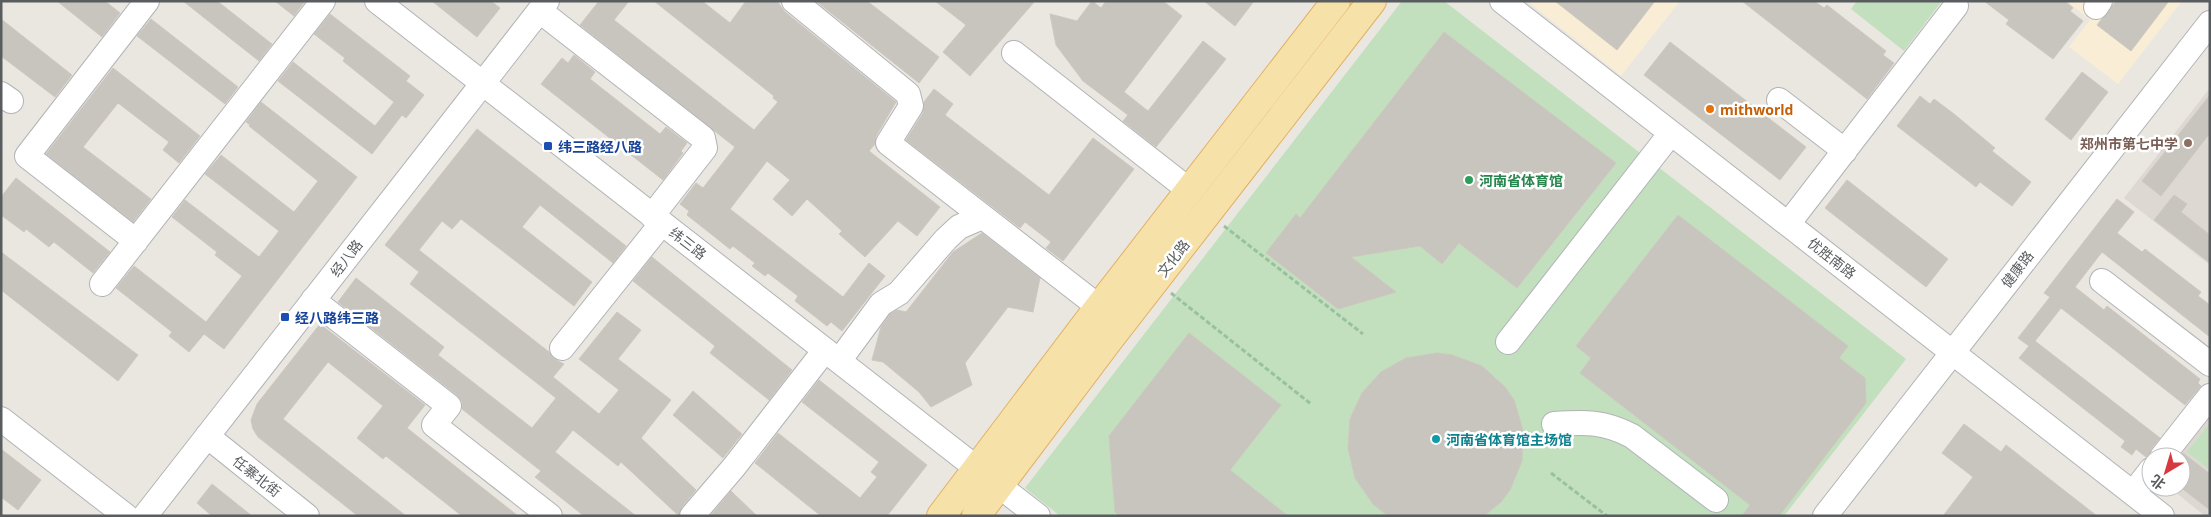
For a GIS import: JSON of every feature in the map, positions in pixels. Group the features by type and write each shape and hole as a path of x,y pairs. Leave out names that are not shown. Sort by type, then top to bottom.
{"main road":[{"name":"文化路","path":"941,516 1099,307 1336,1"},
{"name":"文化路","path":"976,516 1155,280 1372,1"}],"street":[{"path":"136,241 27,156 147,1"},
{"path":"102,284 323,1"},
{"name":"纬三路","path":"377,1 1038,516"},
{"path":"794,1 908,94 911,106 888,144 1099,307"},
{"name":"优胜南路","path":"1502,1 2162,516"},
{"path":"543,6 703,138 704,148 657,219 562,348"},
{"name":"经八路","path":"145,516 543,6"},
{"path":"1788,224 1956,6"},
{"name":"健康路","path":"1824,516 2210,23"},
{"path":"1014,53 1189,190"},
{"path":"1780,100 1845,151"},
{"path":"1508,342 1671,133"},
{"path":"692,516 832,355 881,304 899,293 946,238 959,227 982,216"},
{"path":"2102,281 2210,364"},
{"path":"313,300 449,406 434,425 550,516"},
{"path":"2170,447 2210,396"},
{"path":"1,419 126,516"},
{"path":"1554,424 1590,422 1619,429 1632,436 1716,500"},
{"name":"任寨北街","path":"207,436 307,516"},
{"path":"2133,493 2141,483"}],"path":[{"path":"1207,213 1363,334"},
{"path":"1155,280 1311,404"},
{"path":"1551,473 1607,516"}],"shaded area":[{"path":"1527,1 1680,1 1621,76"},
{"path":"2067,1 2182,1 2118,84 2069,47 2090,20"},
{"name":"郑州市第七中学","path":"2210,88 2210,265 2124,198"},
{"path":"2210,412 2210,516 2205,516 2181,497 2191,497 2191,447 2183,447"}],"green space":[{"name":"河南省体育馆","path":"1402,1 1444,1 1906,359 1784,516 1060,516 1025,488"},
{"path":"1857,1 1942,1 1904,51 1851,9"},
{"path":"2210,423 2210,470 2191,455 2191,447"}],"building":[{"path":"57,1 105,1 120,13 102,37"},
{"path":"183,1 217,1 272,44 259,61"},
{"path":"275,1 305,1 294,16"},
{"path":"432,1 491,1 500,8 477,37"},
{"path":"599,1 629,1 614,20 754,130 778,102 773,98 774,96 654,1 702,1 730,23 746,1 777,1 785,12 896,102 876,136 875,144 869,151 940,207 917,236 898,221 865,257 839,234 842,231 807,199 792,216 773,199 790,180 767,161 730,209 843,297 869,263 885,276 842,331 831,322 827,326 795,301 798,296 768,273 765,276 752,266 755,263 733,246 730,249 687,215 689,211 680,204 696,183 703,188 735,147 580,25"},
{"path":"816,1 867,1 939,57 919,83"},
{"path":"935,1 1035,1 970,76 943,52 966,25"},
{"path":"1092,1 1101,8 1106,1 1163,1 1182,16 1124,92 1148,111 1203,41 1226,59 1156,147 1123,121 1128,115 1083,81 1056,45 1050,14 1077,21"},
{"path":"1204,1 1254,1 1235,26"},
{"path":"1555,1 1655,1 1617,50"},
{"path":"1742,1 1814,1 1824,8 1827,5 1886,51 1883,55 1894,63 1867,99"},
{"path":"1984,1 2065,1 2073,8 2070,11 2083,21 2053,59 2006,24 2009,20"},
{"path":"2116,1 2169,1 2131,51 2097,25"},
{"path":"330,14 410,76 406,81 424,95 406,118 402,115 372,154 278,81 293,62 375,126 394,102 343,61 345,58 314,34"},
{"path":"1,19 72,75 55,97 1,56"},
{"path":"151,19 238,87 225,104 137,36"},
{"path":"1444,32 1616,163 1517,288 1459,243 1442,264 1420,246 1351,257 1396,292 1338,309 1266,253 1296,214 1300,218"},
{"path":"1670,42 1806,147 1780,180 1644,75"},
{"path":"574,55 595,72 590,79 660,134 666,127 687,143 681,151 683,153 663,180 541,84 562,58 568,63"},
{"path":"113,68 200,136 179,163 163,150 169,142 118,103 83,147 151,199 133,222 46,154"},
{"path":"2082,72 2108,92 2071,140 2045,119"},
{"path":"934,89 953,104 945,115 1049,195 1093,138 1134,169 1063,261 1046,248 1051,242 1025,222 1020,228 906,140 923,113 924,102"},
{"path":"2210,95 2210,133 2161,196 2142,181"},
{"path":"1920,96 1930,104 1934,99 1954,114 1995,148 1992,151 2031,182 2012,206 1980,182 1976,187 1897,126"},
{"path":"261,102 357,177 224,349 204,334 189,352 169,336 172,332 116,288 134,266 206,322 242,276 215,255 217,252 172,217 185,200 259,257 279,231 205,174 221,155 294,212 318,181 246,122"},
{"path":"477,129 626,246 613,263 540,205 522,227 592,282 574,306 461,219 452,229 442,221 419,250 549,352 554,359 564,364 553,377 599,414 619,390 579,359 617,312 641,330 618,359 671,400 641,438 696,490 682,507 679,516 621,462 618,466 573,430 555,452 636,516 584,516 535,477 541,471 462,409 462,401 457,395 338,302 356,278 444,347 438,355 532,428 556,398 410,284 419,272 385,245"},
{"path":"16,178 110,252 93,273 54,242 49,247 26,229 24,232 1,215 1,197"},
{"path":"1847,180 1948,259 1926,287 1825,208"},
{"path":"2174,195 2187,204 2181,212 2210,235 2210,263 2154,220"},
{"path":"2117,199 2134,212 2117,233 2142,252 2145,249 2201,292 2198,296 2210,305 2210,337 2102,252 2075,287 2104,310 2107,306 2200,379 2198,383 2201,386 2185,405 2061,308 2035,341 2160,438 2153,447 2141,447 2141,453 2136,449 2132,455 2121,447 2125,441 2019,358 2029,346 2018,338 2050,297 2044,293"},
{"path":"1678,215 1848,346 1839,358 1865,378 1866,403 1779,516 1742,516 1750,505 1580,373 1591,358 1576,346"},
{"path":"982,233 1040,278 1033,312 1008,307 965,363 972,385 931,407 919,392 883,362 872,360 881,327 890,314 897,310 906,312 953,252"},
{"path":"1,252 138,355 118,381 1,290"},
{"path":"652,257 792,370 769,400 710,353 715,346 633,281"},
{"path":"320,324 425,405 407,428 518,516 462,516 386,456 383,459 357,438 383,406 328,362 283,419 406,516 358,516 258,437 253,429 251,420 257,404"},
{"path":"1189,333 1281,405 1230,470 1288,516 1119,516 1115,512 1109,436"},
{"name":"河南省体育馆主场馆","path":"1437,353 1452,355 1482,366 1505,387 1514,400 1523,430 1522,461 1510,490 1501,502 1484,516 1388,516 1373,504 1355,478 1348,448 1350,419 1362,393 1381,372 1406,358"},
{"path":"819,380 927,465 887,516 821,516 755,463 778,433 860,498 877,477 871,472 879,462 802,402"},
{"path":"693,391 742,434 723,458 673,415"},
{"path":"1964,424 2001,452 2006,445 2097,516 1943,516 1973,477 1942,453"},
{"path":"1,449 41,480 18,510 1,497"},
{"path":"2191,459 2210,474 2210,510 2191,495"},
{"path":"212,484 252,516 212,516 197,503"},
{"path":"731,491 757,516 710,516"}],"place":[{"name":"mithworld","path":"1710,109"},
{"name":"郑州市第七中学","path":"2188,143"},
{"name":"纬三路经八路","path":"548,146"},
{"name":"河南省体育馆","path":"1469,180"},
{"name":"经八路纬三路","path":"285,317"},
{"name":"河南省体育馆主场馆","path":"1436,439"}]}
